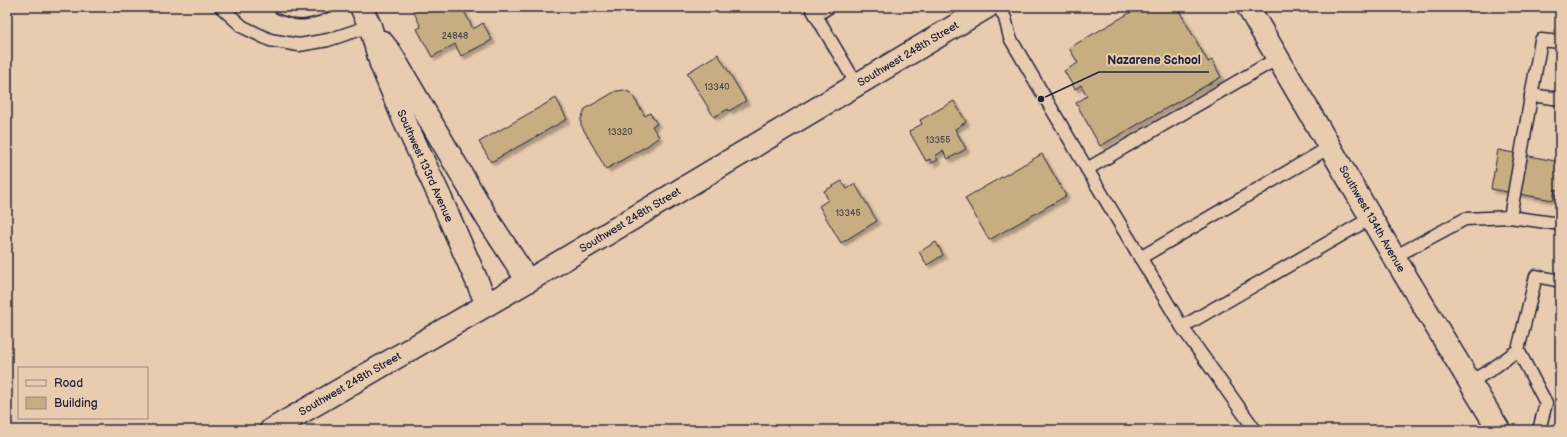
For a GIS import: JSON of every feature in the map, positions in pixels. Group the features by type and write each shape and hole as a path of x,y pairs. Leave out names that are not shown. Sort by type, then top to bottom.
{"street":[{"name":"Southwest 248th Street","path":"271,430 528,281 986,7"},
{"name":"Southwest 134th Avenue","path":"1248,7 1394,257 1499,430"},
{"name":"Southwest 133rd Avenue","path":"365,16 390,52 487,218 528,281"},
{"name":"Southwest 133rd Avenue","path":"365,16 381,64 404,120 487,304"}],"lane":[{"path":"221,7 243,27 270,40 299,45 328,40 365,16"},
{"path":"279,7 294,13 310,13 324,7"},
{"path":"829,7 813,11 857,85"},
{"path":"999,7 1005,18 1010,38 1140,258 1182,327 1254,430"},
{"path":"1510,217 1541,40 1560,42"},
{"path":"1087,169 1278,58"},
{"path":"1531,94 1560,99"},
{"path":"1140,258 1330,147"},
{"path":"1394,257 1466,219 1510,217 1560,224"},
{"path":"1182,327 1372,218"},
{"path":"1470,382 1492,369 1518,350 1536,276 1560,281"},
{"path":"1518,350 1546,403 1539,430"}],"building":[{"path":"462,7 473,29 483,23 492,40 461,56 455,44 432,57 417,29 421,27 412,8"},
{"path":"1140,7 1177,7 1208,62 1212,60 1221,77 1100,146 1076,103 1087,96 1081,85 1075,89 1064,71 1078,63 1069,48"},
{"path":"718,54 746,101 729,111 728,109 714,117 687,73"},
{"path":"624,90 631,93 645,116 650,113 657,124 652,126 659,137 647,146 606,169 581,125 581,119 585,109 616,91"},
{"path":"556,98 567,119 491,162 479,142"},
{"path":"954,101 966,122 955,129 966,149 948,159 943,151 935,156 938,160 932,163 930,159 926,161 909,131 922,124 920,120"},
{"path":"1498,150 1560,162 1560,190 1555,189 1553,200 1491,189"},
{"path":"1042,154 1066,196 989,240 965,198"},
{"path":"842,181 847,189 855,184 877,221 841,243 819,206 828,200 824,191"},
{"path":"936,242 943,255 927,265 919,252"}],"place":[{"name":"Nazarene School","path":"1041,99"}]}
